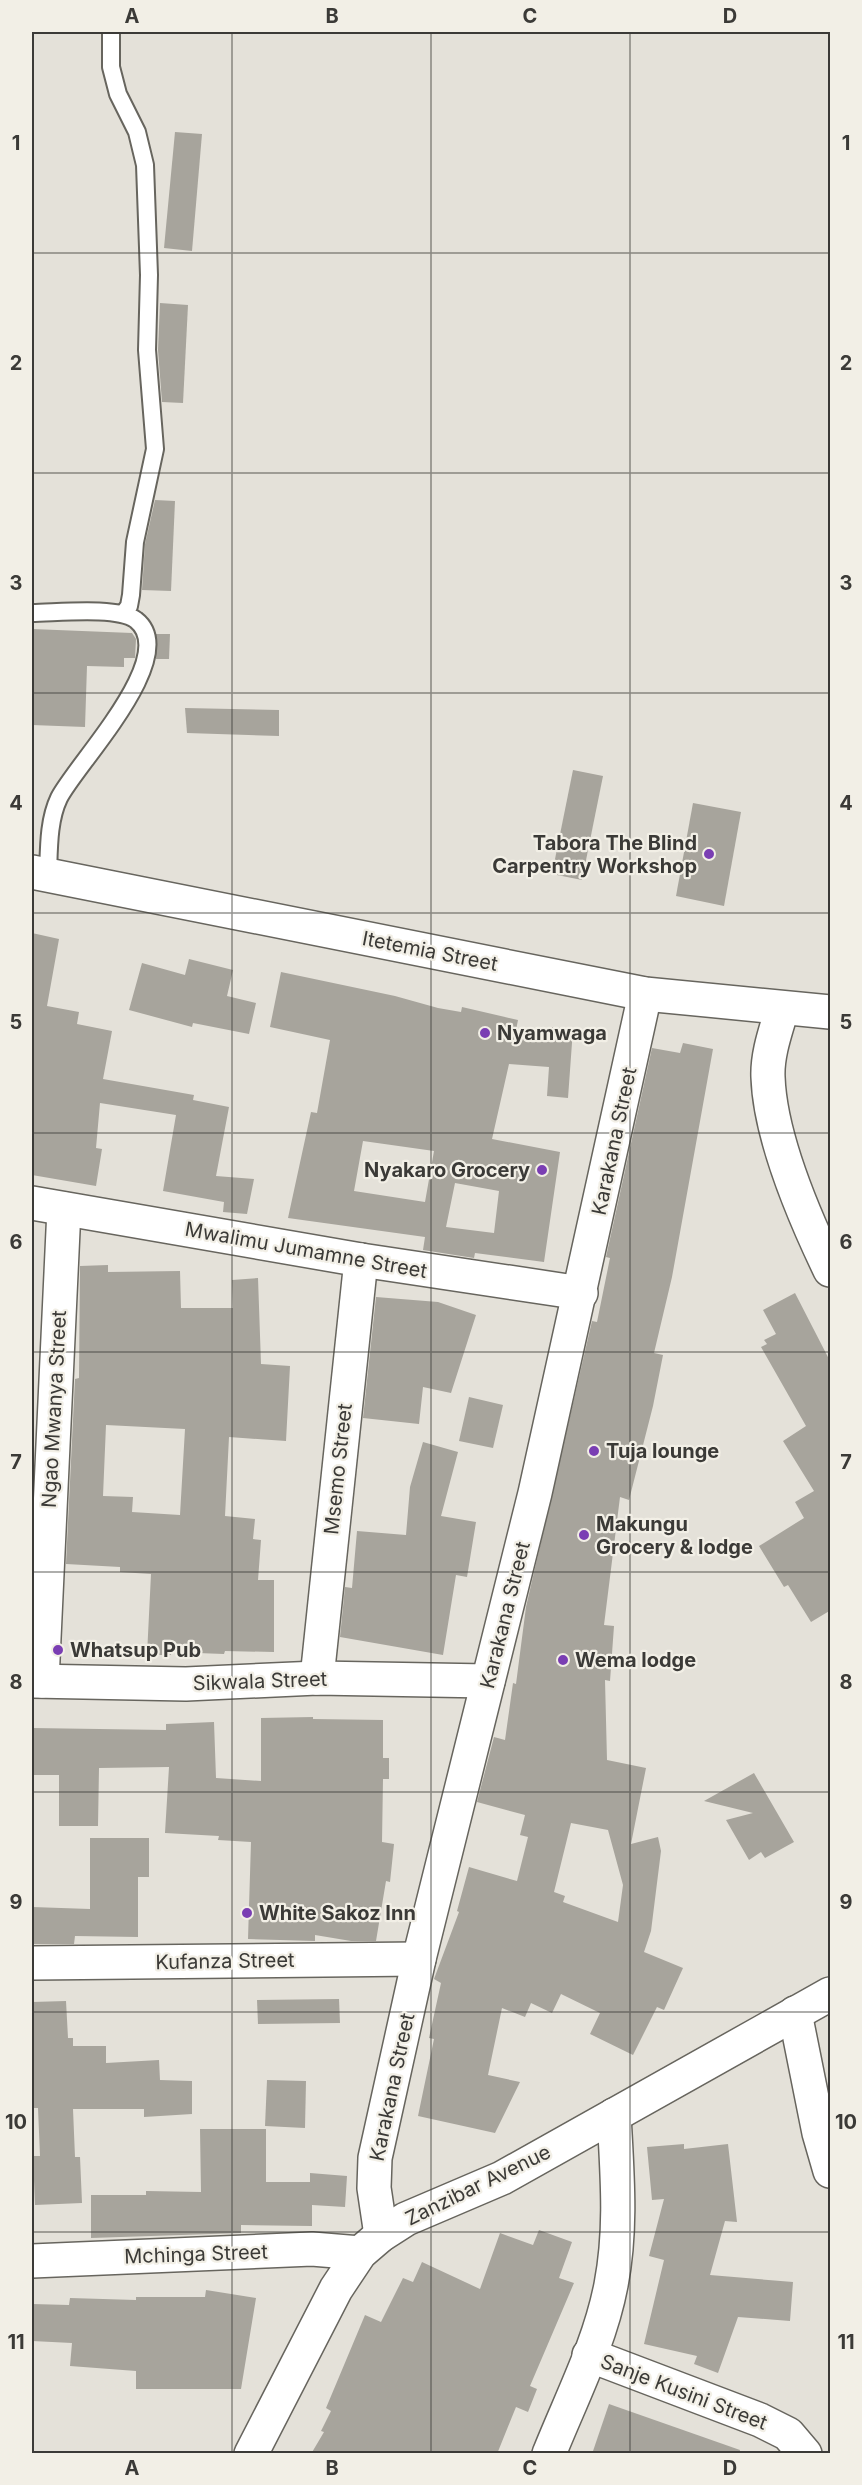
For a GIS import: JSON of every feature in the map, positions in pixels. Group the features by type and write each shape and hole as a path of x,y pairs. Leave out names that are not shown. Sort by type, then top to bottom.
{"street":[{"name":"Itetemia Street","path":"40,873 645,994 831,1012"},
{"name":"Karakana Street","path":"370,2244 375,2158 419,1959 581,1293 645,994"},
{"path":"783,1009 773,1041 767,1074 770,1101 793,1184 808,1225 831,1270"},
{"name":"Mwalimu Jumamne Street","path":"32,1203 361,1260 581,1293"},
{"name":"Ngao Mwanya Street","path":"37,1681 64,1209"},
{"name":"Msemo Street","path":"317,1678 361,1260"},
{"name":"Sikwala Street","path":"37,1681 186,1684 317,1678 488,1681"},
{"name":"Kufanza Street","path":"32,1963 419,1959"},
{"name":"Zanzibar Avenue","path":"251,2454 336,2289 370,2244 406,2219 502,2178 831,1994"},
{"path":"795,2013 819,2133 831,2171"},
{"path":"549,2454 589,2355 610,2287 617,2245 620,2202 614,2115"},
{"name":"Mchinga Street","path":"32,2261 312,2249 370,2244"},
{"name":"Sanje Kusini Street","path":"589,2355 760,2420 788,2434 805,2454"}],"lane":[{"path":"111,32 111,67 118,94 137,132 146,165 149,275 147,350 155,449 135,542 129,606 123,614"},
{"path":"32,613 123,614 136,621 144,630 148,653 129,697 113,723 70,779 58,801 49,845 40,873"}],"building":[{"path":"175,132 202,134 192,251 164,248"},
{"path":"160,303 188,305 183,403 162,402 158,350"},
{"path":"155,500 175,501 171,591 142,590 145,544"},
{"path":"32,629 132,633 136,639 135,658 124,658 124,667 87,666 85,727 32,725"},
{"path":"156,634 170,634 169,659 156,659"},
{"path":"185,708 279,710 279,736 187,733"},
{"path":"573,770 603,776 582,880 552,874"},
{"name":"Tabora The Blind Carpentry Workshop","path":"693,803 741,812 724,906 676,896"},
{"path":"32,933 59,939 47,1006 79,1012 77,1024 112,1031 103,1079 194,1095 193,1100 229,1107 216,1176 254,1179 247,1214 223,1212 224,1202 163,1191 176,1115 100,1103 96,1148 102,1149 96,1186 32,1175"},
{"path":"189,959 233,970 227,996 256,1003 249,1034 193,1023 192,1027 129,1010 142,963 185,975"},
{"path":"281,972 395,996 438,1008 461,1012 462,1007 518,1020 516,1030 552,1033 552,1027 573,1029 568,1098 547,1096 549,1067 509,1064 492,1139 560,1152 544,1262 475,1253 474,1258 423,1250 425,1237 288,1218 311,1112 317,1113 330,1040 270,1027","holes":["363,1141 434,1151 425,1202 354,1191","455,1183 499,1191 494,1233 446,1227"]},
{"path":"683,1043 713,1049 672,1277 654,1353 663,1355 653,1406 629,1500 620,1497 604,1625 614,1626 610,1681 605,1680 607,1760 646,1768 631,1844 658,1837 661,1851 651,1931 644,1952 683,1968 664,2010 657,2007 633,2055 590,2034 600,2013 561,1994 552,2013 531,2003 525,2017 502,2008 488,2075 520,2082 495,2133 418,2116 434,2039 429,2038 441,1983 434,1979 459,1912 457,1911 469,1867 517,1881 528,1837 520,1835 525,1815 477,1802 494,1737 505,1740 513,1683 516,1684 526,1607 592,1321 597,1322 610,1258 606,1257 652,1048 680,1053","holes":["571,1823 608,1830 623,1885 618,1922 563,1902 565,1896 554,1892"]},
{"path":"108,1265 108,1272 180,1271 181,1308 233,1308 232,1280 258,1278 261,1364 290,1366 286,1441 229,1437 225,1516 255,1519 253,1539 261,1540 258,1580 274,1580 274,1652 225,1651 224,1654 171,1652 171,1655 147,1655 151,1574 120,1572 120,1567 66,1564 75,1379 79,1378 80,1266","holes":["106,1425 185,1429 180,1515 132,1512 133,1497 103,1496"]},
{"path":"795,1293 831,1363 831,1610 811,1622 788,1585 784,1587 759,1546 804,1518 795,1502 814,1491 783,1441 806,1426 761,1347 767,1344 764,1340 776,1334 763,1310"},
{"path":"376,1297 438,1302 476,1315 451,1393 423,1387 419,1424 363,1418"},
{"path":"469,1397 503,1405 493,1448 459,1441"},
{"path":"423,1442 458,1452 441,1516 476,1522 467,1577 456,1575 443,1655 340,1637 345,1587 352,1588 357,1531 406,1535 410,1487"},
{"path":"313,1717 313,1719 383,1720 383,1758 389,1758 389,1779 383,1779 382,1842 394,1844 390,1882 386,1881 376,1941 351,1941 315,1935 315,1941 248,1939 251,1842 218,1840 219,1836 165,1833 169,1767 99,1768 98,1826 59,1826 59,1775 32,1775 32,1728 166,1730 166,1724 214,1722 216,1778 261,1781 261,1718"},
{"path":"754,1773 794,1842 765,1858 761,1852 749,1860 726,1820 753,1813 704,1801"},
{"path":"90,1838 149,1838 149,1877 138,1877 138,1937 75,1936 74,1944 32,1944 32,1907 90,1909"},
{"path":"339,1999 340,2023 258,2024 257,2000"},
{"path":"66,2001 68,2038 73,2038 73,2046 106,2046 106,2063 159,2060 160,2080 192,2081 192,2114 144,2117 144,2109 73,2109 75,2157 80,2157 82,2203 35,2205 33,2156 40,2156 38,2108 32,2108 32,2002"},
{"path":"267,2080 306,2081 305,2128 265,2126"},
{"path":"200,2129 266,2129 266,2182 310,2182 310,2173 347,2176 345,2207 312,2205 312,2226 241,2225 241,2233 91,2238 91,2195 146,2195 146,2191 201,2192"},
{"path":"684,2144 684,2149 728,2144 737,2222 725,2221 710,2275 793,2282 790,2321 738,2317 718,2373 694,2364 697,2356 644,2344 664,2260 649,2256 664,2199 652,2200 647,2147"},
{"path":"539,2230 572,2242 559,2278 574,2283 530,2386 537,2389 528,2412 516,2407 497,2454 311,2454 324,2432 321,2431 331,2411 326,2408 365,2315 381,2322 403,2278 413,2282 422,2262 480,2289 500,2233 533,2245"},
{"path":"206,2290 256,2298 241,2389 136,2389 136,2371 70,2366 72,2343 32,2341 32,2304 69,2305 70,2298 136,2300 136,2297 205,2297"},
{"path":"609,2404 740,2450 739,2454 592,2454"}],"place":[{"name":"Tabora The Blind Carpentry Workshop","path":"709,854"},
{"name":"Nyamwaga","path":"485,1033"},
{"name":"Nyakaro Grocery","path":"542,1170"},
{"name":"Tuja lounge","path":"594,1451"},
{"name":"Makungu Grocery & lodge","path":"584,1535"},
{"name":"Whatsup Pub","path":"58,1650"},
{"name":"Wema lodge","path":"563,1660"},
{"name":"White Sakoz Inn","path":"247,1913"}]}
